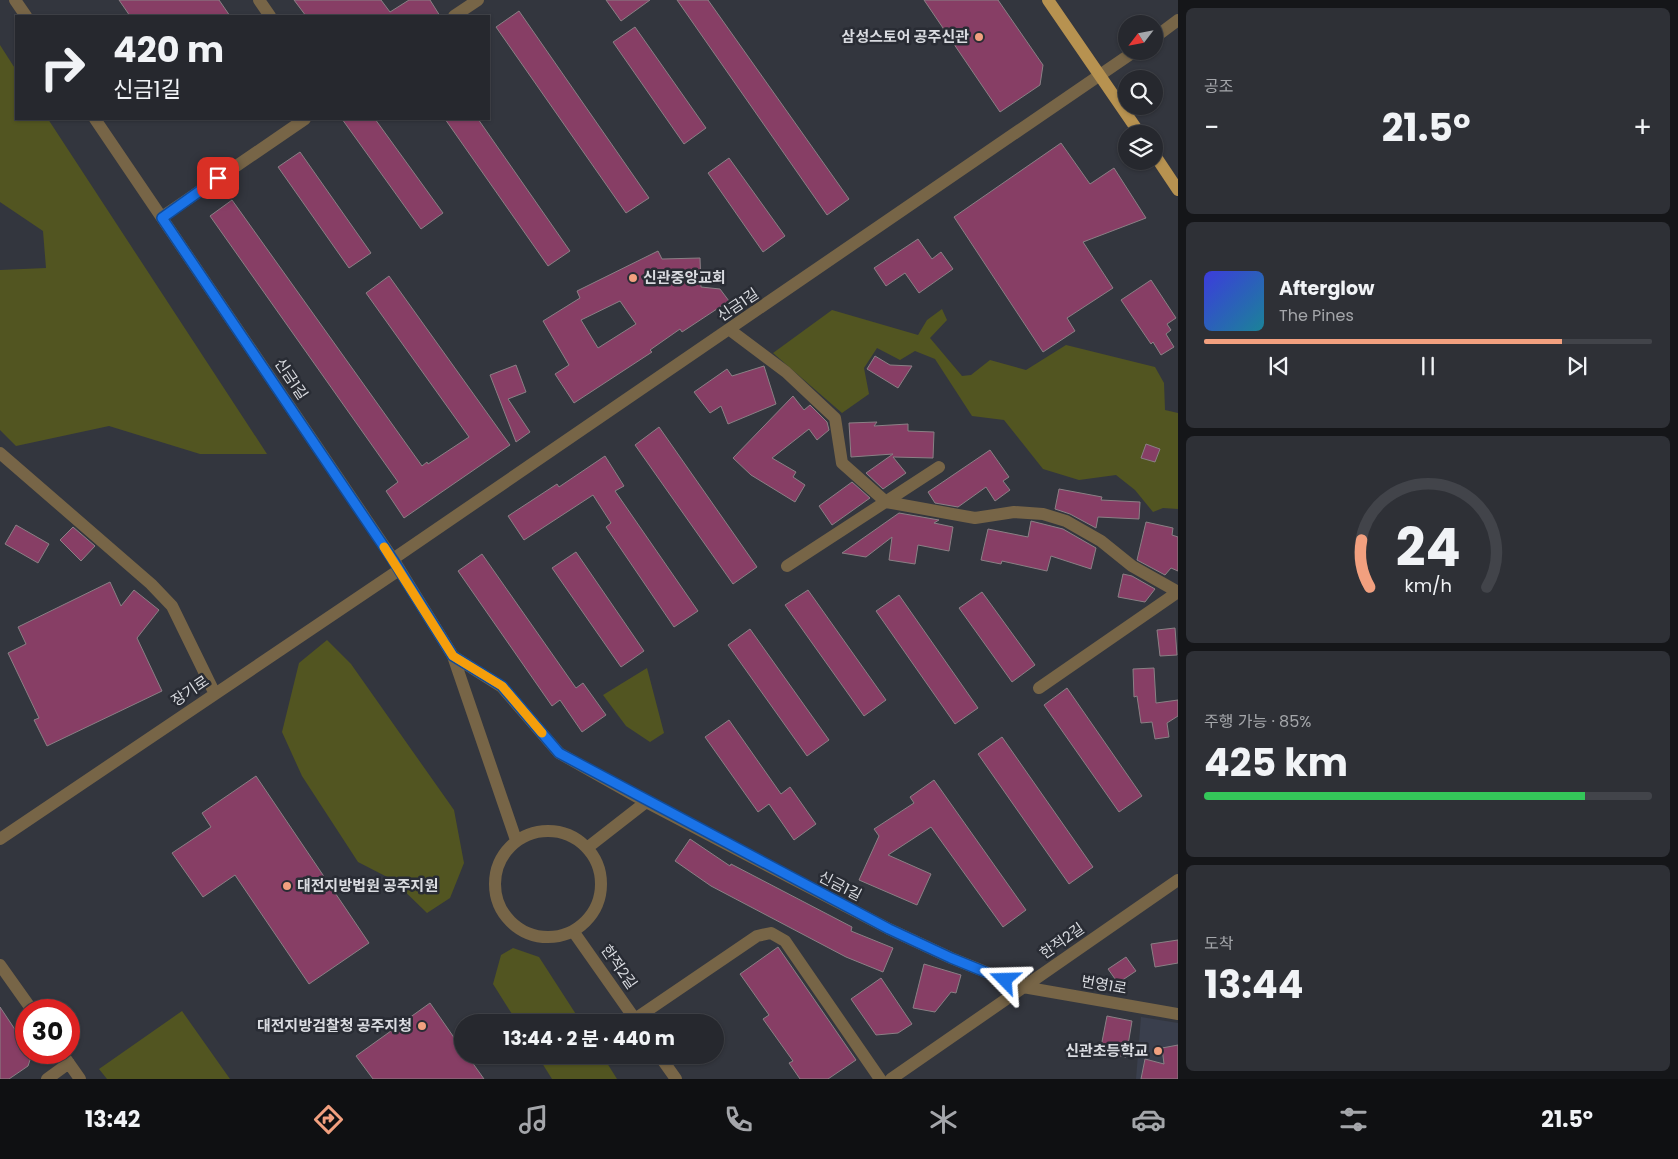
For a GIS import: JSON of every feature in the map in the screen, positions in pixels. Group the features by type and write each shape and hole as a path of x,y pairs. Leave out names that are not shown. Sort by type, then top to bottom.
{"main road":[{"path":"1048,0 1134,125"},
{"path":"1163,168 1178,190"}],"street":[{"path":"15,0 25,15"},
{"path":"259,0 269,15"},
{"path":"456,15 478,0"},
{"path":"1163,31 1178,20"},
{"name":"신금1길","path":"396,565 730,330 1123,60"},
{"name":"신금1길","path":"96,120 396,565 453,656 502,686 559,753 646,802 889,929 951,958 1023,987"},
{"path":"162,218 304,120"},
{"path":"730,330 786,372 835,418 842,463 886,502 975,518 1014,512 1043,514 1066,522 1101,541 1132,566 1178,592 1039,688"},
{"path":"0,453 151,584 172,606 215,694"},
{"path":"788,566 939,467"},
{"name":"장기로","path":"0,839 215,694 396,565"},
{"path":"453,656 516,840"},
{"path":"587,848 646,802"},
{"path":"549,830 566,833 587,848 593,855 600,871 601,889 597,906 587,920 574,931 558,936 542,937 527,933 513,925 502,912 496,898 494,882 497,866 505,852 516,840 532,832 549,830"},
{"name":"한적2길","path":"891,1079 1178,880"},
{"name":"한적2길","path":"574,931 631,1014"},
{"path":"646,1014 757,936 771,933 785,941 880,1079"},
{"path":"0,965 24,999"},
{"name":"번영1로","path":"1023,987 1178,1014"},
{"path":"47,1079 68,1064"},
{"path":"70,1064 80,1079"},
{"path":"665,1064 676,1079"}],"shaded area":[{"name":"신관초등학교","path":"1141,1017 1178,1023 1178,1079 1136,1079"}],"green space":[{"path":"0,45 15,68 15,120 49,120 267,454 200,454 109,426 16,446 0,430 0,270 46,268 43,231 0,202"},
{"path":"942,309 947,320 930,338 962,376 971,375 990,360 1026,370 1066,345 1155,367 1164,383 1165,410 1178,413 1178,509 1163,508 1153,512 1135,490 1116,475 1079,480 1043,469 1004,420 972,416 935,359 915,351 900,360 877,348 864,368 869,394 842,413 773,353 832,310 918,335 927,320"},
{"path":"327,640 351,664 454,810 464,863 450,898 427,913 393,880 358,862 302,776 282,732 299,663"},
{"path":"647,668 664,733 650,742 626,726 603,695"},
{"path":"513,948 539,957 576,1014 512,1014 493,984 501,955"},
{"path":"182,1011 230,1079 107,1079 99,1069"},
{"path":"543,1064 608,1064 617,1079 552,1079"}],"building":[{"path":"119,0 219,0 229,15 129,15"},
{"path":"294,0 381,0 390,12 409,0 430,0 439,15 305,15"},
{"path":"606,0 650,0 621,21"},
{"path":"677,0 708,0 849,199 827,215"},
{"path":"924,0 998,0 1043,65 1040,85 1000,112"},
{"path":"519,11 649,198 626,213 496,27"},
{"path":"635,27 706,128 684,144 613,42"},
{"path":"343,120 376,120 443,213 421,229"},
{"path":"446,120 479,120 570,251 548,266"},
{"path":"1061,143 1090,184 1114,168 1146,218 1083,242 1113,288 1067,318 1075,331 1043,352 954,217"},
{"path":"300,152 371,253 349,268 278,167"},
{"path":"729,158 785,236 763,252 708,173"},
{"path":"232,200 422,466 469,437 366,293 389,276 510,445 404,518 386,491 398,482 210,216"},
{"path":"918,239 932,259 941,252 953,269 919,293 905,273 886,286 874,268"},
{"path":"658,251 662,259 700,258 701,287 720,289 729,301 682,332 680,329 650,350 652,352 574,403 555,374 569,365 543,321 580,298 577,291","holes":["620,301 636,324 598,348 581,320"]},
{"path":"1151,280 1176,318 1167,324 1171,330 1166,334 1174,347 1161,355 1153,342 1151,344 1121,300"},
{"path":"875,356 890,365 912,366 898,388 867,369"},
{"path":"516,365 526,392 508,399 530,432 516,442 490,375"},
{"path":"764,366 776,404 728,424 721,406 710,413 694,392 727,369 732,376"},
{"path":"793,396 804,410 810,405 827,422 829,430 817,440 809,429 772,458 796,472 793,477 805,485 795,502 751,475 733,458"},
{"path":"877,422 874,426 908,424 908,431 934,432 933,458 893,457 906,473 883,489 866,473 893,454 851,457 849,423"},
{"path":"659,427 757,567 733,584 635,445"},
{"path":"1146,444 1160,449 1155,462 1141,458"},
{"path":"990,450 1009,477 1003,481 1010,490 995,501 986,487 958,507 935,503 928,492"},
{"path":"605,456 624,486 615,491 698,611 674,627 606,527 611,523 593,495 524,540 508,516 557,484 559,487"},
{"path":"852,482 870,498 832,525 819,506"},
{"path":"1059,489 1102,497 1101,500 1140,502 1139,519 1098,517 1096,528 1070,514 1055,509"},
{"path":"899,513 939,520 934,523 953,527 949,551 918,545 915,564 889,560 892,537 866,557 842,553"},
{"path":"1031,521 1063,529 1096,548 1091,569 1051,556 1047,571 1002,561 1001,564 981,560 988,529 1028,537"},
{"path":"1146,522 1173,528 1172,535 1178,537 1178,571 1171,568 1165,575 1137,560"},
{"path":"16,525 49,544 38,563 5,544"},
{"path":"73,527 95,546 81,561 60,540"},
{"path":"576,552 644,651 621,667 552,568"},
{"path":"482,554 576,688 583,683 606,715 582,732 560,700 552,706 458,571"},
{"path":"1123,574 1132,576 1155,589 1145,602 1118,597"},
{"path":"110,582 121,606 134,590 159,610 137,638 162,691 47,746 34,720 39,718 8,653 26,644 18,627"},
{"path":"808,590 886,700 864,716 785,605"},
{"path":"982,592 1035,665 1012,682 959,608"},
{"path":"899,595 978,708 955,724 876,611"},
{"path":"1175,628 1177,655 1160,656 1157,630"},
{"path":"750,629 829,740 807,756 728,645"},
{"path":"1154,668 1156,703 1178,700 1178,716 1167,723 1169,737 1155,739 1152,722 1141,723 1137,696 1134,697 1133,669"},
{"path":"1067,688 1142,796 1119,812 1044,705"},
{"path":"729,720 781,794 790,787 816,824 794,840 769,804 758,812 705,737"},
{"path":"1002,737 1093,867 1069,884 978,754"},
{"name":"대전지방법원 공주지원","path":"256,776 369,943 309,984 235,875 203,897 172,853 211,827 202,813"},
{"path":"934,780 1026,910 1003,927 931,827 888,855 931,874 917,905 859,880 879,836 874,829 914,803 910,797"},
{"path":"690,839 730,866 731,864 852,927 851,931 893,948 883,972 846,957 711,886 675,861"},
{"path":"1178,940 1178,963 1155,967 1151,944"},
{"path":"778,947 856,1060 828,1079 800,1079 789,1063 793,1061 763,1019 769,1015 740,974"},
{"path":"1126,957 1136,971 1118,983 1108,969"},
{"path":"924,964 961,975 956,993 951,992 935,1012 913,1008"},
{"path":"881,978 912,1024 898,1033 876,1035 851,999"},
{"name":"대전지방검찰청 공주지청","path":"430,1003 454,1038 454,1064 473,1064 484,1079 373,1079 356,1056"},
{"path":"0,1007 15,1030 15,1064 29,1064 9,1079 0,1079"},
{"path":"1107,1016 1132,1021 1126,1057 1100,1052"},
{"path":"1178,1045 1178,1079 1141,1079 1145,1059 1164,1064 1162,1048"}],"slow traffic":[{"path":"384,547 453,656 502,686 542,733"}],"place":[{"name":"삼성스토어 공주신관","path":"979,37"},
{"name":"신관중앙교회","path":"633,278"},
{"name":"대전지방법원 공주지원","path":"287,886"},
{"name":"대전지방검찰청 공주지청","path":"422,1026"},
{"name":"신관초등학교","path":"1158,1051"}],"route":[{"path":"218,178 162,218 393,560 453,656 502,686 559,753 646,802 889,929 951,958 1005,980"}]}
